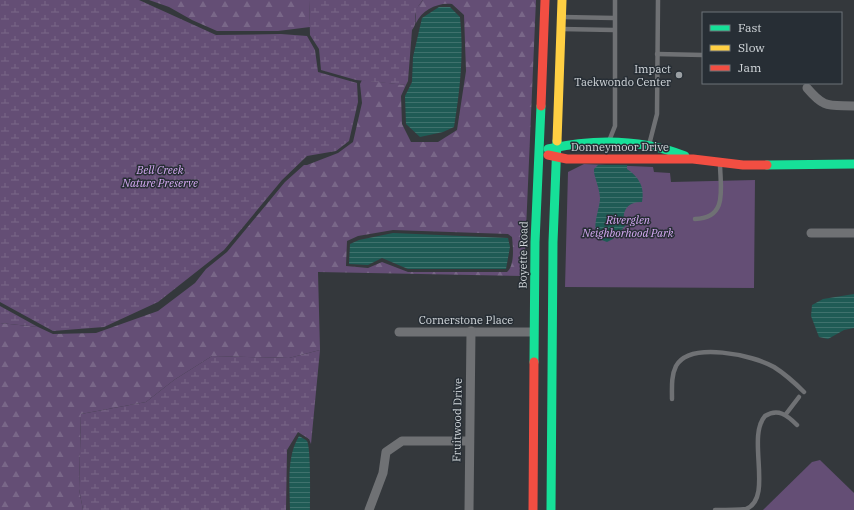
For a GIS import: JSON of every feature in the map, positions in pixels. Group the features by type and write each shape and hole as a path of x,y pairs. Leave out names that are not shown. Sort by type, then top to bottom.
{"main road":[{"name":"Boyette Road","path":"533,510 533,332 538,152 545,0"},
{"path":"551,510 551,329 562,0"},
{"name":"Donneymoor Drive","path":"556,152 568,144 649,145 693,159"},
{"name":"Donneymoor Drive","path":"538,152 556,152 567,159 693,159 720,163 854,164"}],"street":[{"path":"807,88 818,101 828,105 854,106"},
{"path":"811,233 854,233"},
{"name":"Fruitwood Drive","path":"469,510 470,331"},
{"name":"Cornerstone Place","path":"399,332 533,332"},
{"path":"370,510 383,473 386,452 402,441 469,441"}],"lane":[{"path":"608,144 615,126 614,0"},
{"path":"649,145 657,114 658,0"},
{"path":"562,17 614,18"},
{"path":"561,29 614,30"},
{"path":"657,54 702,55"},
{"path":"696,220 710,216 714,213 720,203 720,163"},
{"path":"672,399 674,371 679,362 685,357 706,352 740,355 765,362 786,376 804,392"},
{"path":"786,414 799,397"},
{"path":"715,510 748,509 753,503 758,493 760,423 765,416 769,414 786,414 797,425"}],"green space":[{"name":"Bell Creek Nature Preserve","path":"0,0 139,0 216,35 281,34 307,36 315,50 318,72 357,83 358,102 349,141 336,151 307,156 282,180 224,250 158,302 104,327 53,331 0,302"},
{"path":"149,0 309,0 310,27 278,31 217,31 192,20 169,7"},
{"path":"309,0 423,0 417,9 416,22 412,30 408,81 406,85 356,80 321,70 319,49 310,35"},
{"path":"423,0 536,0 524,276 318,272 320,350 289,358 212,356 174,380 146,402 81,414 79,489 83,510 0,510 0,323 38,327 53,334 96,333 158,311 195,283 206,269 227,252 285,182 304,165 338,153 353,142 362,103 360,84 362,80 406,85 401,96 402,124 411,142 438,142 457,130 466,71 464,15 452,4 441,4 422,14 416,23 416,9","holes":["393,230 508,234 512,237 513,255 510,269 507,272 408,272 382,262 368,268 346,266 347,241 358,236"]},
{"name":"Riverglen Neighborhood Park","path":"584,164 653,167 654,172 670,173 671,182 755,180 754,288 565,287 568,172"},
{"path":"0,306 38,327 0,323"},
{"path":"320,350 311,444 309,439 298,432 287,450 286,510 83,510 79,489 81,414 146,402 174,380 212,356 289,358"},
{"path":"820,460 854,493 854,510 763,510 812,462"}],"shaded area":[{"path":"439,7 450,7 460,17 462,45 460,86 454,127 443,132 420,137 406,124 405,96 412,82 413,57 422,18"},
{"path":"598,165 627,165 627,169 638,179 643,192 642,202 632,203 624,212 624,221 626,225 613,239 607,242 599,239 596,230 596,219 600,199 594,169"},
{"path":"393,233 508,238 510,247 506,269 408,269 382,258 368,265 349,264 350,244 359,240"},
{"path":"854,294 854,328 844,330 828,339 819,337 811,316 812,305 823,299"},
{"path":"299,436 307,441 308,445 310,463 310,510 290,510 290,462"}],"traffic: fast":[{"path":"534,362 535,242 541,106"},
{"path":"551,510 553,242 557,141"},
{"path":"548,149 582,143 617,142 651,146 685,156"},
{"path":"767,165 854,164"}],"traffic: slow":[{"path":"557,141 562,0"}],"traffic: jam":[{"path":"541,106 545,0"},
{"path":"548,155 567,159 693,159 743,165 767,165"},
{"path":"533,510 534,362"}],"place":[{"name":"Impact Taekwondo Center","path":"679,75"}]}
